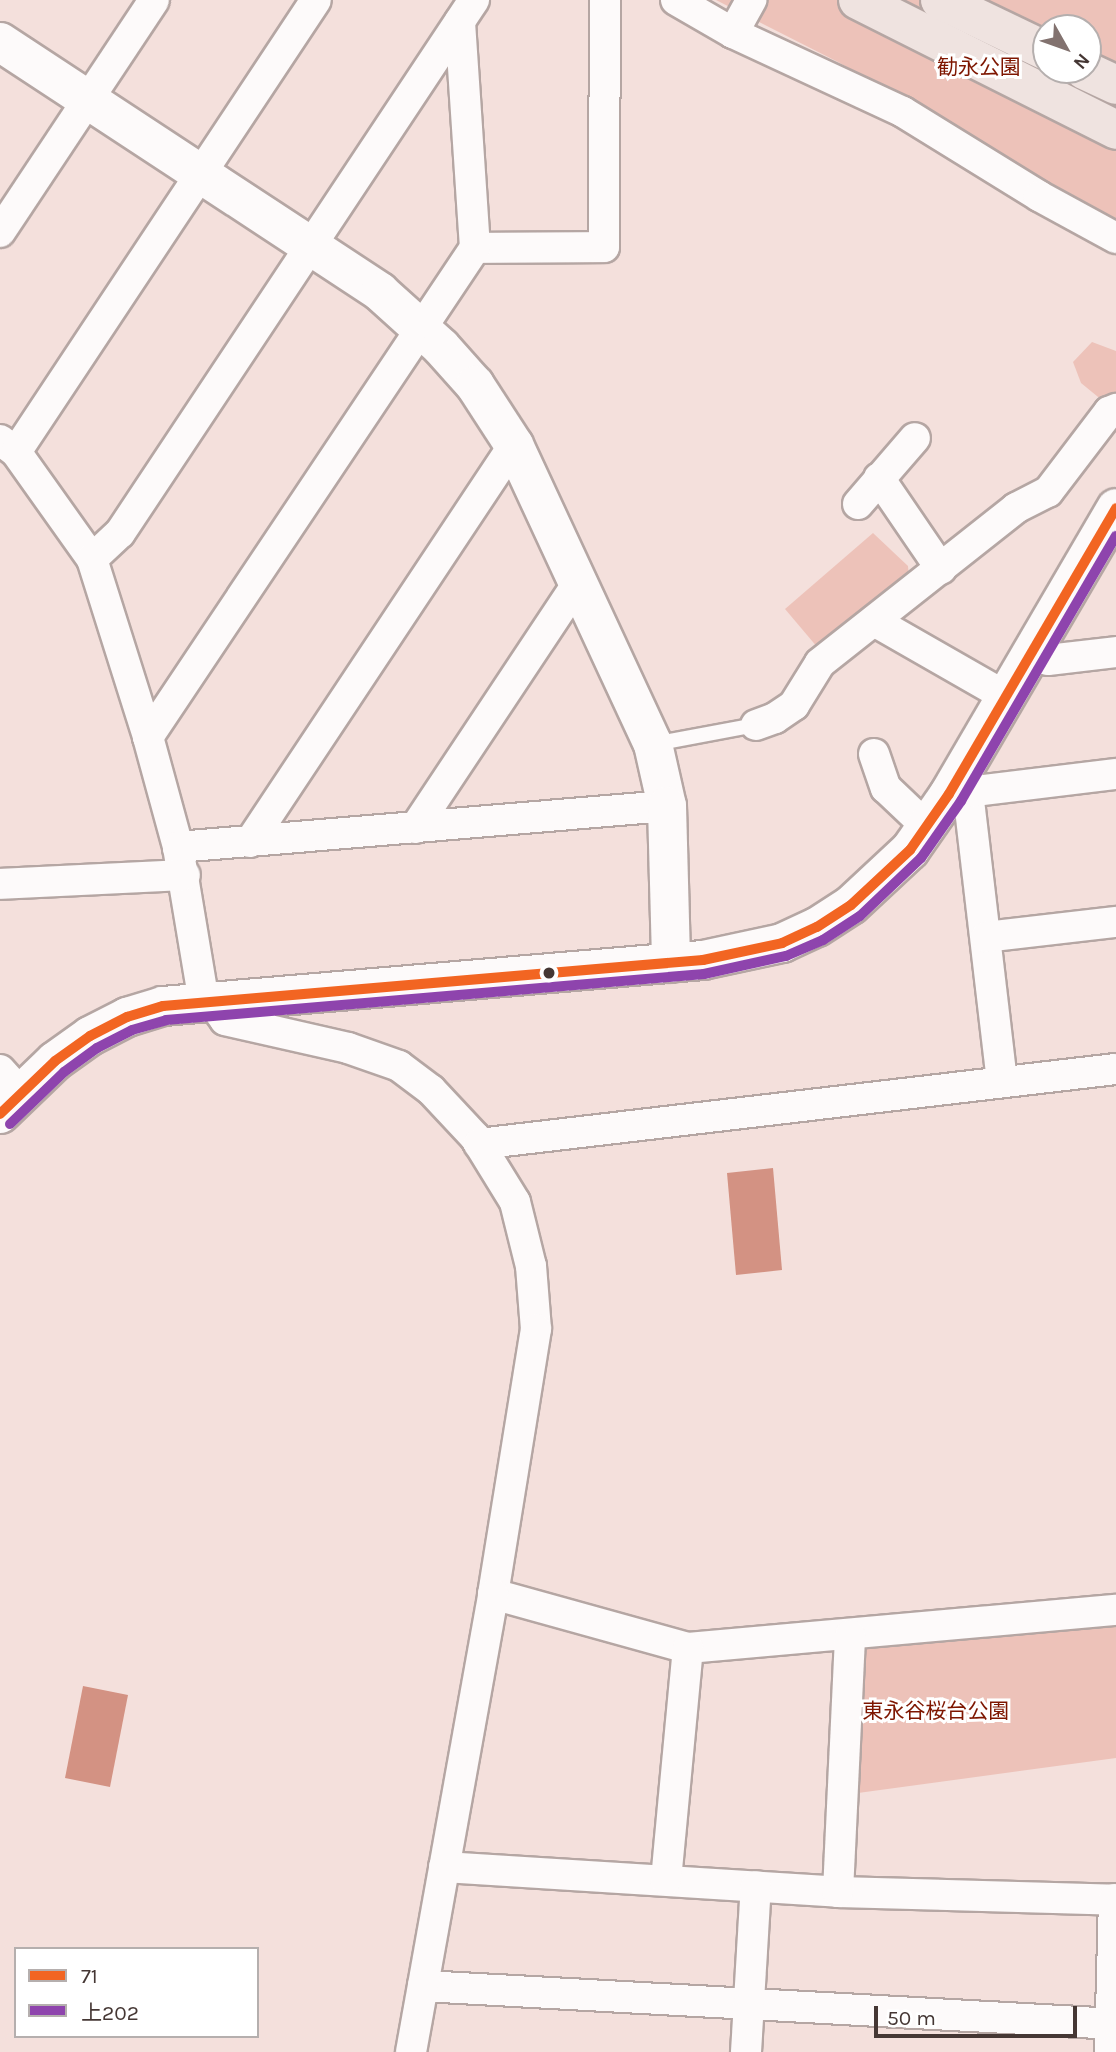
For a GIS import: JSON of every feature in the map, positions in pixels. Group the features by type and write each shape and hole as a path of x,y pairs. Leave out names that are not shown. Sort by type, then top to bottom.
{"highway":[{"path":"858,0 1116,130"},
{"path":"940,0 1032,44"}],"street":[{"path":"0,232 154,0"},
{"path":"316,0 201,175 8,446 92,559 148,737 181,861 208,1002 225,1020 348,1048 399,1066 431,1090 479,1144 514,1202 531,1266 536,1329 493,1594 411,2052"},
{"path":"475,248 604,247 605,0"},
{"path":"676,0 733,33 903,112 1039,196 1116,238"},
{"path":"733,33 751,0"},
{"path":"148,737 475,248 467,10"},
{"path":"92,559 120,533 467,10"},
{"path":"0,42 380,292 421,328 475,385 514,444 653,744 667,806 671,963"},
{"path":"756,725 775,718 793,705 820,663 1016,508 1048,492 1109,412 1116,409"},
{"path":"858,504 915,438"},
{"path":"250,842 514,444"},
{"path":"880,478 941,569"},
{"path":"7,1093 81,1042 127,1017 163,1006 671,963 742,954 782,943 817,927 851,905 882,877 910,850 926,826 958,793 1005,696 1116,508"},
{"path":"415,828 579,581"},
{"path":"874,621 1005,696"},
{"path":"1028,656 1048,660 1116,652"},
{"path":"874,754 886,788 926,826"},
{"path":"958,793 1116,774"},
{"path":"958,793 986,936 1002,1082"},
{"path":"0,884 181,861 250,842 667,806"},
{"path":"986,936 1116,922"},
{"path":"479,1144 1116,1069"},
{"path":"493,1594 688,1648 1116,1610"},
{"path":"838,1892 850,1635"},
{"path":"666,1880 688,1648"},
{"path":"423,1986 749,2004 1112,2033 1115,1899 838,1892 444,1867"},
{"path":"746,2052 756,1886"}],"lane":[{"path":"653,744 756,725"}],"green space":[{"name":"勧永公園","path":"716,0 1116,0 1116,220 838,62"},
{"path":"1092,342 1116,351 1116,394 1103,401 1081,383 1073,362"},
{"path":"873,533 908,566 909,577 818,648 785,609"},
{"name":"東永谷桜台公園","path":"1116,1622 1116,1758 858,1793 859,1647"}],"shaded area":[{"path":"773,1168 782,1270 736,1275 727,1173"},
{"path":"83,1686 128,1695 110,1787 65,1778"}],"transit line":[{"name":"71","path":"0,1114 55,1061 90,1036 127,1017 163,1006 703,960 782,943 817,927 851,905 910,850 949,794 1116,508"},
{"name":"上202","path":"10,1124 64,1072 97,1048 132,1030 166,1020 704,974 786,956 823,940 860,916 921,858 961,801 1116,536"}]}
